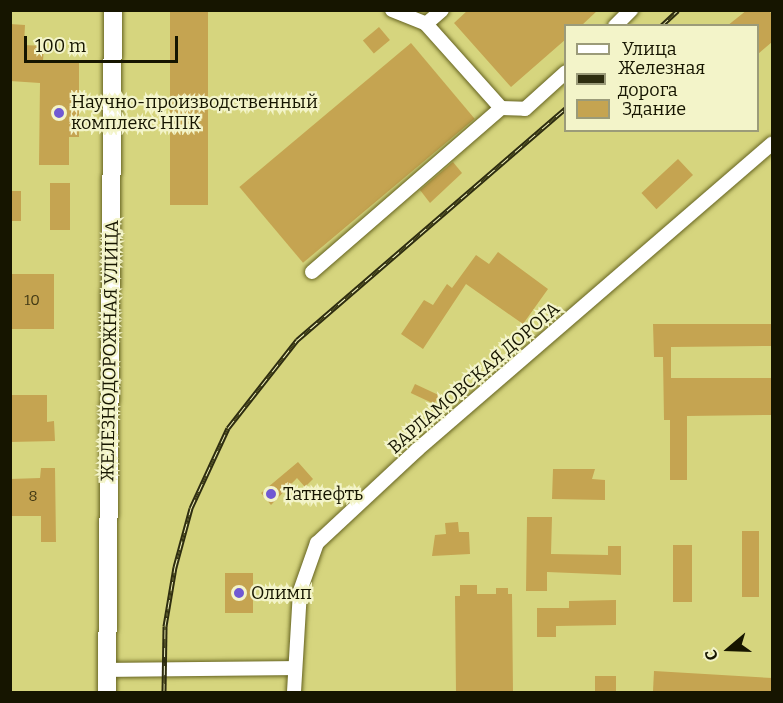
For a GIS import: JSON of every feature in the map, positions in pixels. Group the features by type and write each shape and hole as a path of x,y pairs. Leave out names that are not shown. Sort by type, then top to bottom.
{"main road":[{"name":"ЖЕЛЕЗНОДОРОЖНАЯ УЛИЦА","path":"107,693 113,10"}],"street":[{"path":"392,10 426,24 501,108"},
{"path":"426,24 442,10"},
{"path":"617,24 631,10"},
{"path":"312,272 501,108 525,109 564,74"},
{"name":"ВАРЛАМОВСКАЯ ДОРОГА","path":"294,693 300,591 317,543 417,450 772,144"},
{"path":"107,670 294,668"}],"building":[{"path":"170,10 208,10 208,205 170,205"},
{"path":"468,10 598,10 583,24 564,24 564,41 511,87 454,23"},
{"path":"747,10 769,10 772,15 772,42 759,53 759,24 730,24"},
{"name":"Научно-производственный комплекс НПК","path":"10,24 25,25 24,45 44,46 43,61 79,60 79,137 69,137 69,165 39,165 40,83 10,81"},
{"path":"379,27 390,40 374,54 363,40"},
{"path":"411,43 475,119 303,263 239,187"},
{"path":"678,159 693,175 656,209 641,193"},
{"path":"453,162 462,173 430,203 420,190"},
{"path":"50,183 70,183 70,230 50,230"},
{"path":"10,191 21,191 21,221 10,221"},
{"path":"498,252 548,289 523,324 466,284 423,349 401,334 424,300 433,305 447,284 452,288 476,255 489,264"},
{"path":"10,274 54,274 54,329 10,329"},
{"path":"653,324 772,324 772,346 671,347 671,378 772,378 772,415 687,416 687,480 670,480 670,420 664,420 663,357 654,357"},
{"path":"415,384 439,395 434,404 411,393"},
{"path":"10,395 47,395 47,422 54,421 55,441 10,442"},
{"path":"298,462 313,479 305,487 297,478 271,505 261,493"},
{"path":"41,468 55,468 56,542 41,542 41,516 10,516 10,479 40,478"},
{"path":"553,469 595,469 592,479 605,480 605,500 552,499"},
{"path":"527,517 552,517 551,554 608,555 608,546 621,546 621,575 547,572 547,591 526,591"},
{"path":"458,522 459,532 469,532 470,554 432,556 435,535 446,534 445,523"},
{"path":"742,531 759,531 759,597 742,597"},
{"path":"673,545 692,545 692,602 673,602"},
{"name":"Олимп","path":"225,573 253,573 253,613 225,613"},
{"path":"460,585 477,585 477,594 496,594 496,588 508,588 508,594 512,594 513,693 456,693 455,596 460,596"},
{"path":"616,600 616,625 556,626 556,637 537,637 537,608 569,608 569,601"},
{"path":"654,671 772,678 772,693 653,691"},
{"path":"595,676 616,676 616,692 595,692"}],"railway":[{"path":"663,24 678,10"},
{"path":"164,692 165,626 175,567 191,508 228,428 297,340 564,110"}],"place":[{"name":"Научно-производственный комплекс НПК","path":"59,113"},
{"name":"Татнефть","path":"271,494"},
{"name":"Олимп","path":"239,593"}]}
